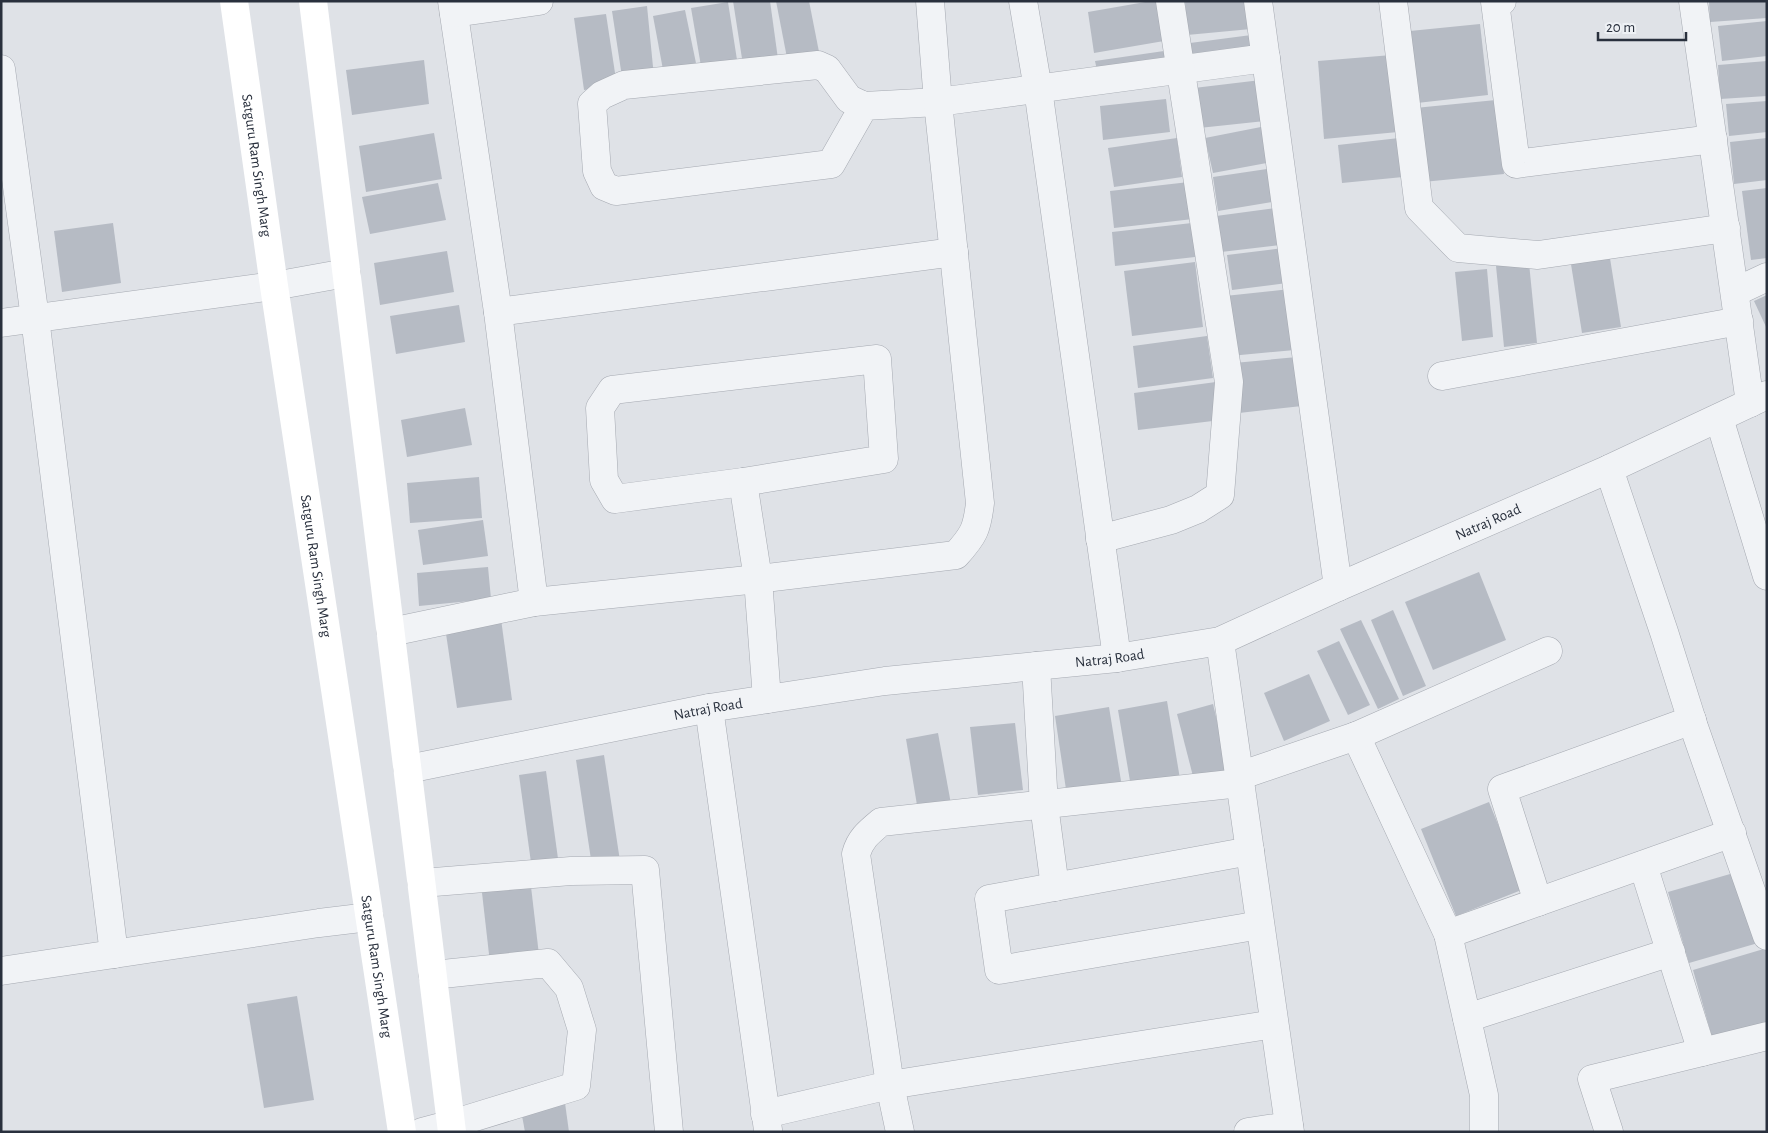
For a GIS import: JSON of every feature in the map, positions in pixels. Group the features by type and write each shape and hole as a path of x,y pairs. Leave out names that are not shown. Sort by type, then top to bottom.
{"main road":[{"name":"Satguru Ram Singh Marg","path":"234,1 274,286 402,1132"},
{"path":"313,1 452,1128"}],"street":[{"path":"534,602 498,312 453,7 539,1"},
{"path":"391,632 534,602 956,555 971,538 978,523 980,503 938,102 930,1"},
{"path":"1023,1 1038,89 1117,658"},
{"path":"1100,539 1171,520 1198,509 1220,496 1229,382 1170,1"},
{"path":"1258,1 1338,587"},
{"path":"1393,1 1419,208 1458,248 1538,255 1726,228"},
{"path":"1502,1 1495,2 1516,164 1713,139"},
{"path":"1693,1 1739,320 1759,399"},
{"path":"864,106 831,164 616,191 604,186 597,171 592,104 602,95 624,85 818,65 827,69 849,99 864,106 938,102 1266,58"},
{"path":"1,69 36,318 114,954"},
{"path":"498,312 954,252"},
{"path":"1,323 274,286 346,274"},
{"path":"1735,292 1767,277"},
{"path":"1442,376 1739,320"},
{"path":"877,359 884,459 743,482 614,499 604,480 600,408 612,390 877,359"},
{"name":"Natraj Road","path":"408,769 709,708 885,681 1117,658 1220,641 1338,587 1609,469 1759,399"},
{"path":"1719,418 1767,576"},
{"path":"1609,469 1692,720 1767,936"},
{"path":"743,482 758,578 767,699"},
{"path":"1220,641 1289,1129 1248,1132"},
{"path":"900,1132 890,1084 856,854 859,843 868,832 881,822 1044,805 1240,780 1356,736 1548,651"},
{"path":"1036,666 1044,805 1055,887"},
{"path":"709,708 767,1123 890,1084 1274,1024"},
{"path":"1538,902 1502,789 1692,720"},
{"path":"1356,736 1448,934 1484,1095 1484,1132"},
{"path":"1448,934 1732,833"},
{"path":"1250,851 989,899 999,970 1260,925"},
{"path":"1643,864 1702,1052"},
{"path":"422,883 571,871 645,870 669,1132"},
{"path":"1,971 369,917"},
{"path":"1467,1018 1671,952"},
{"path":"422,1132 452,1128 576,1086 582,1030 569,988 548,964 433,974"},
{"path":"1610,1132 1592,1080 1767,1036"}],"building":[{"path":"733,1 770,1 778,59 743,65"},
{"path":"776,1 809,1 820,57 788,63"},
{"path":"1158,1 1164,41 1094,53 1088,12"},
{"path":"1185,1 1248,1 1251,29 1187,35"},
{"path":"1709,1 1767,1 1767,18 1710,22"},
{"path":"728,2 737,60 701,66 691,8"},
{"path":"647,6 654,77 622,77 612,11"},
{"path":"685,10 697,68 664,75 653,16"},
{"path":"606,14 617,86 584,90 574,18"},
{"path":"1767,21 1767,56 1722,61 1718,26"},
{"path":"1480,24 1488,95 1417,103 1410,31"},
{"path":"1259,34 1262,56 1194,65 1190,43"},
{"path":"1164,51 1165,67 1098,75 1095,61"},
{"path":"1392,55 1398,132 1324,139 1318,61"},
{"path":"424,60 429,104 352,115 346,70"},
{"path":"1767,61 1767,96 1720,99 1718,65"},
{"path":"1261,80 1265,121 1199,128 1194,88"},
{"path":"1166,99 1170,132 1103,140 1100,106"},
{"path":"1496,100 1504,174 1423,182 1415,108"},
{"path":"1767,101 1767,132 1729,136 1726,104"},
{"path":"1266,126 1272,162 1213,173 1205,138"},
{"path":"434,133 442,179 366,192 359,146"},
{"path":"1177,138 1182,177 1114,187 1108,148"},
{"path":"1399,138 1403,177 1342,183 1338,145"},
{"path":"1767,138 1767,180 1734,184 1730,142"},
{"path":"1273,168 1278,201 1218,211 1213,177"},
{"path":"1189,182 1193,219 1114,228 1110,191"},
{"path":"438,183 446,220 370,234 362,197"},
{"path":"1767,188 1767,258 1751,260 1742,191"},
{"path":"1276,208 1280,245 1221,252 1216,216"},
{"path":"113,223 121,283 62,292 54,231"},
{"path":"1192,223 1195,257 1115,266 1112,232"},
{"path":"1283,248 1287,283 1232,290 1227,255"},
{"path":"447,251 454,292 380,305 374,263"},
{"path":"1609,252 1621,327 1582,333 1570,258"},
{"path":"1195,262 1203,327 1132,336 1124,271"},
{"path":"1529,263 1537,343 1504,347 1496,266"},
{"path":"1487,269 1493,337 1462,341 1455,272"},
{"path":"1290,289 1295,350 1230,356 1225,296"},
{"path":"1767,295 1767,329 1754,301"},
{"path":"459,305 465,342 396,354 390,316"},
{"path":"1207,336 1213,378 1138,388 1133,346"},
{"path":"1297,357 1302,406 1239,413 1234,363"},
{"path":"1216,382 1221,420 1138,430 1134,393"},
{"path":"465,408 472,445 407,457 401,420"},
{"path":"479,477 482,518 410,523 407,483"},
{"path":"483,520 488,556 423,565 418,530"},
{"path":"488,567 491,599 419,606 417,573"},
{"path":"1479,572 1506,640 1433,670 1405,602"},
{"path":"1393,610 1426,686 1403,696 1371,620"},
{"path":"501,619 512,700 457,708 445,627"},
{"path":"1361,620 1399,699 1378,709 1340,629"},
{"path":"1339,641 1370,705 1348,715 1317,651"},
{"path":"1309,674 1330,721 1284,741 1264,693"},
{"path":"1167,701 1180,779 1131,787 1118,710"},
{"path":"1213,704 1230,775 1195,784 1177,714"},
{"path":"1109,707 1122,787 1067,796 1055,716"},
{"path":"1015,723 1023,790 978,795 970,727"},
{"path":"938,733 951,804 918,811 906,739"},
{"path":"604,755 620,861 592,866 576,760"},
{"path":"546,771 559,866 532,870 519,775"},
{"path":"1489,802 1524,889 1456,916 1421,829"},
{"path":"1737,872 1758,943 1689,963 1668,892"},
{"path":"530,878 539,955 490,963 481,884"},
{"path":"1767,948 1767,1029 1714,1044 1693,970"},
{"path":"297,996 314,1100 264,1108 247,1004"},
{"path":"565,1103 569,1132 525,1132 521,1110"}]}
